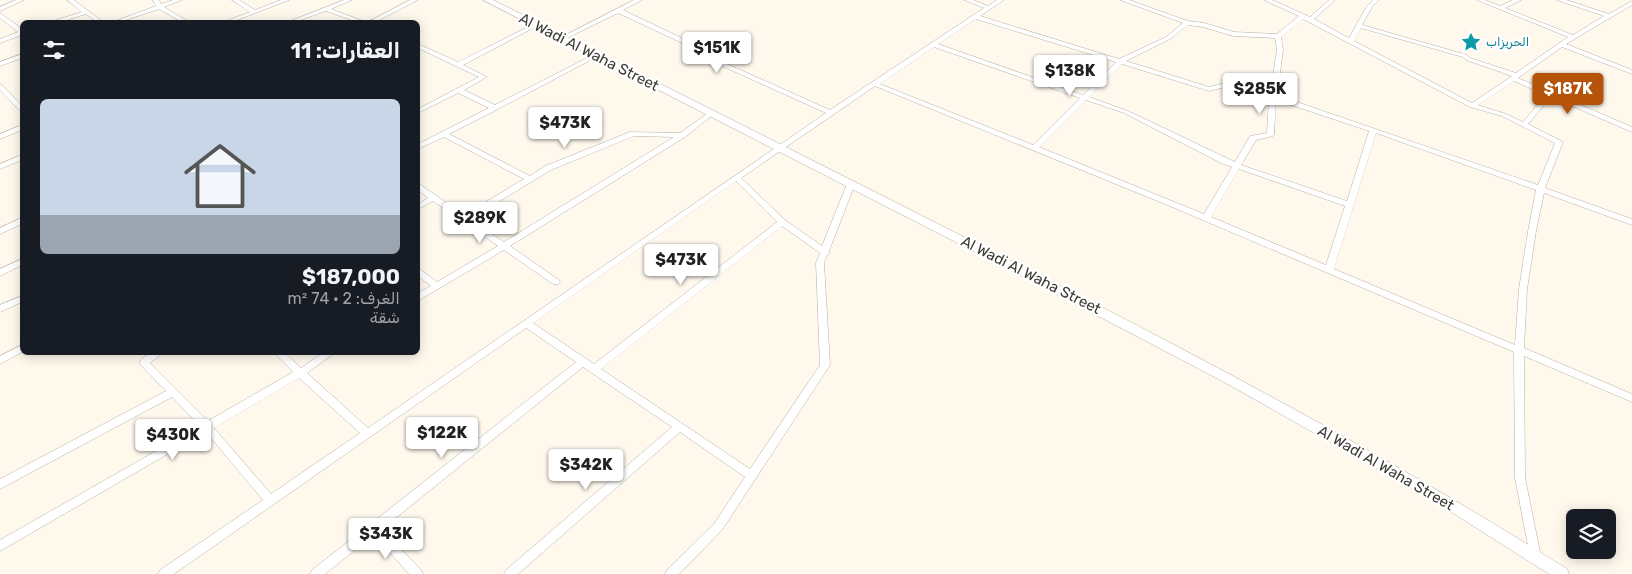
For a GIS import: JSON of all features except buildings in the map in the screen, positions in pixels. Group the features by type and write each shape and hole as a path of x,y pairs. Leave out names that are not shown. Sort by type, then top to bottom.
{"main road":[{"name":"Al Wadi Al Waha Street","path":"487,0 1236,382 1366,455 1562,574"}],"street":[{"path":"0,9 21,0"},
{"path":"70,0 97,20"},
{"path":"156,0 160,7 178,20"},
{"path":"122,20 179,0"},
{"path":"236,0 255,12"},
{"path":"233,20 286,0"},
{"path":"297,20 348,0"},
{"path":"375,20 415,0"},
{"path":"562,38 639,0"},
{"path":"968,0 989,8"},
{"path":"164,574 778,148 1001,0"},
{"path":"1123,0 1187,24 1204,25 1233,34 1278,36 1332,0"},
{"path":"1267,0 1307,18 1472,106 1504,115 1559,142 1540,189 1523,289 1518,350 1520,478 1535,557"},
{"path":"1350,42 1370,6 1376,0"},
{"path":"1480,0 1572,38"},
{"path":"1500,8 1518,0"},
{"path":"1560,0 1609,16"},
{"path":"1472,106 1572,38 1632,3"},
{"path":"326,9 351,20"},
{"path":"618,10 711,54 713,60 831,113"},
{"path":"61,20 86,12"},
{"path":"0,14 20,30"},
{"path":"976,16 1209,89 1225,85 1273,97 1632,222"},
{"path":"1034,148 1121,61 1168,38 1187,24"},
{"path":"457,65 536,25"},
{"path":"1360,26 1465,56 1468,59 1515,76 1550,94 1629,129 1632,121"},
{"path":"0,41 20,33"},
{"path":"1206,218 1253,138 1270,134 1280,50 1278,36"},
{"path":"934,44 1126,112 1224,161 1349,205"},
{"path":"1562,45 1632,72"},
{"path":"420,47 484,77 420,110"},
{"path":"420,146 597,55"},
{"path":"0,64 20,57"},
{"path":"874,84 1206,218 1632,398"},
{"path":"0,86 20,102"},
{"path":"458,90 496,108"},
{"path":"1524,124 1550,94"},
{"path":"420,296 504,246 682,135 710,114"},
{"path":"0,137 20,129"},
{"path":"1329,270 1372,130"},
{"path":"444,134 530,179"},
{"path":"464,219 548,168 633,134 682,135"},
{"path":"0,167 20,159"},
{"path":"736,178 782,222 826,253"},
{"path":"671,574 718,527 825,365 820,263 826,253 851,184"},
{"path":"420,188 556,282"},
{"path":"420,206 433,198"},
{"path":"0,231 20,222"},
{"path":"594,369 782,222"},
{"path":"0,273 20,263"},
{"path":"420,273 436,285"},
{"path":"0,309 20,301"},
{"path":"526,324 752,476"},
{"path":"0,360 20,349"},
{"path":"156,355 144,363 206,427 270,500"},
{"path":"280,355 367,433"},
{"path":"0,546 300,373 327,355"},
{"path":"316,574 583,362"},
{"path":"0,484 173,392"},
{"path":"510,574 679,427"},
{"path":"374,528 417,574"}],"place":[{"name":"الحريزاب","path":"1471,42"}]}
